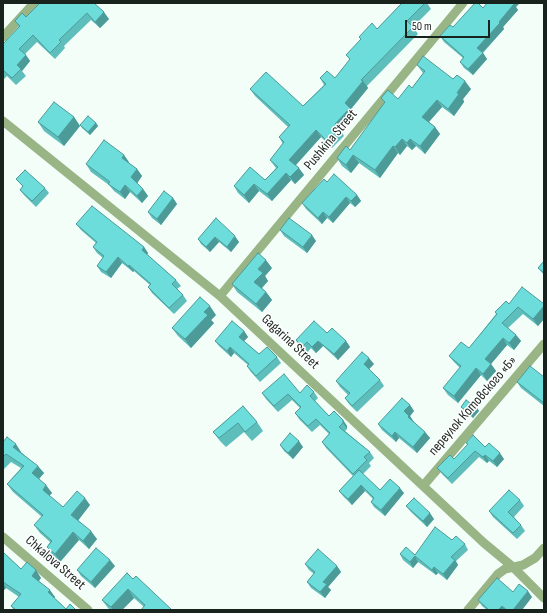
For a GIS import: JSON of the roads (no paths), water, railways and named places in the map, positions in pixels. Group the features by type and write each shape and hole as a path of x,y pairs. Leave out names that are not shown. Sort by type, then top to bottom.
{"street":[{"path":"3,37 34,3"},
{"name":"Pushkina Street","path":"220,296 463,3"},
{"name":"Gagarina Street","path":"3,121 220,296 484,543 513,567 544,598"},
{"name":"переулок Котовского «Б»","path":"423,486 544,344"},
{"name":"Chkalova Street","path":"3,537 88,610"},
{"path":"468,610 498,574 505,569 523,565 535,558 544,548"}]}
